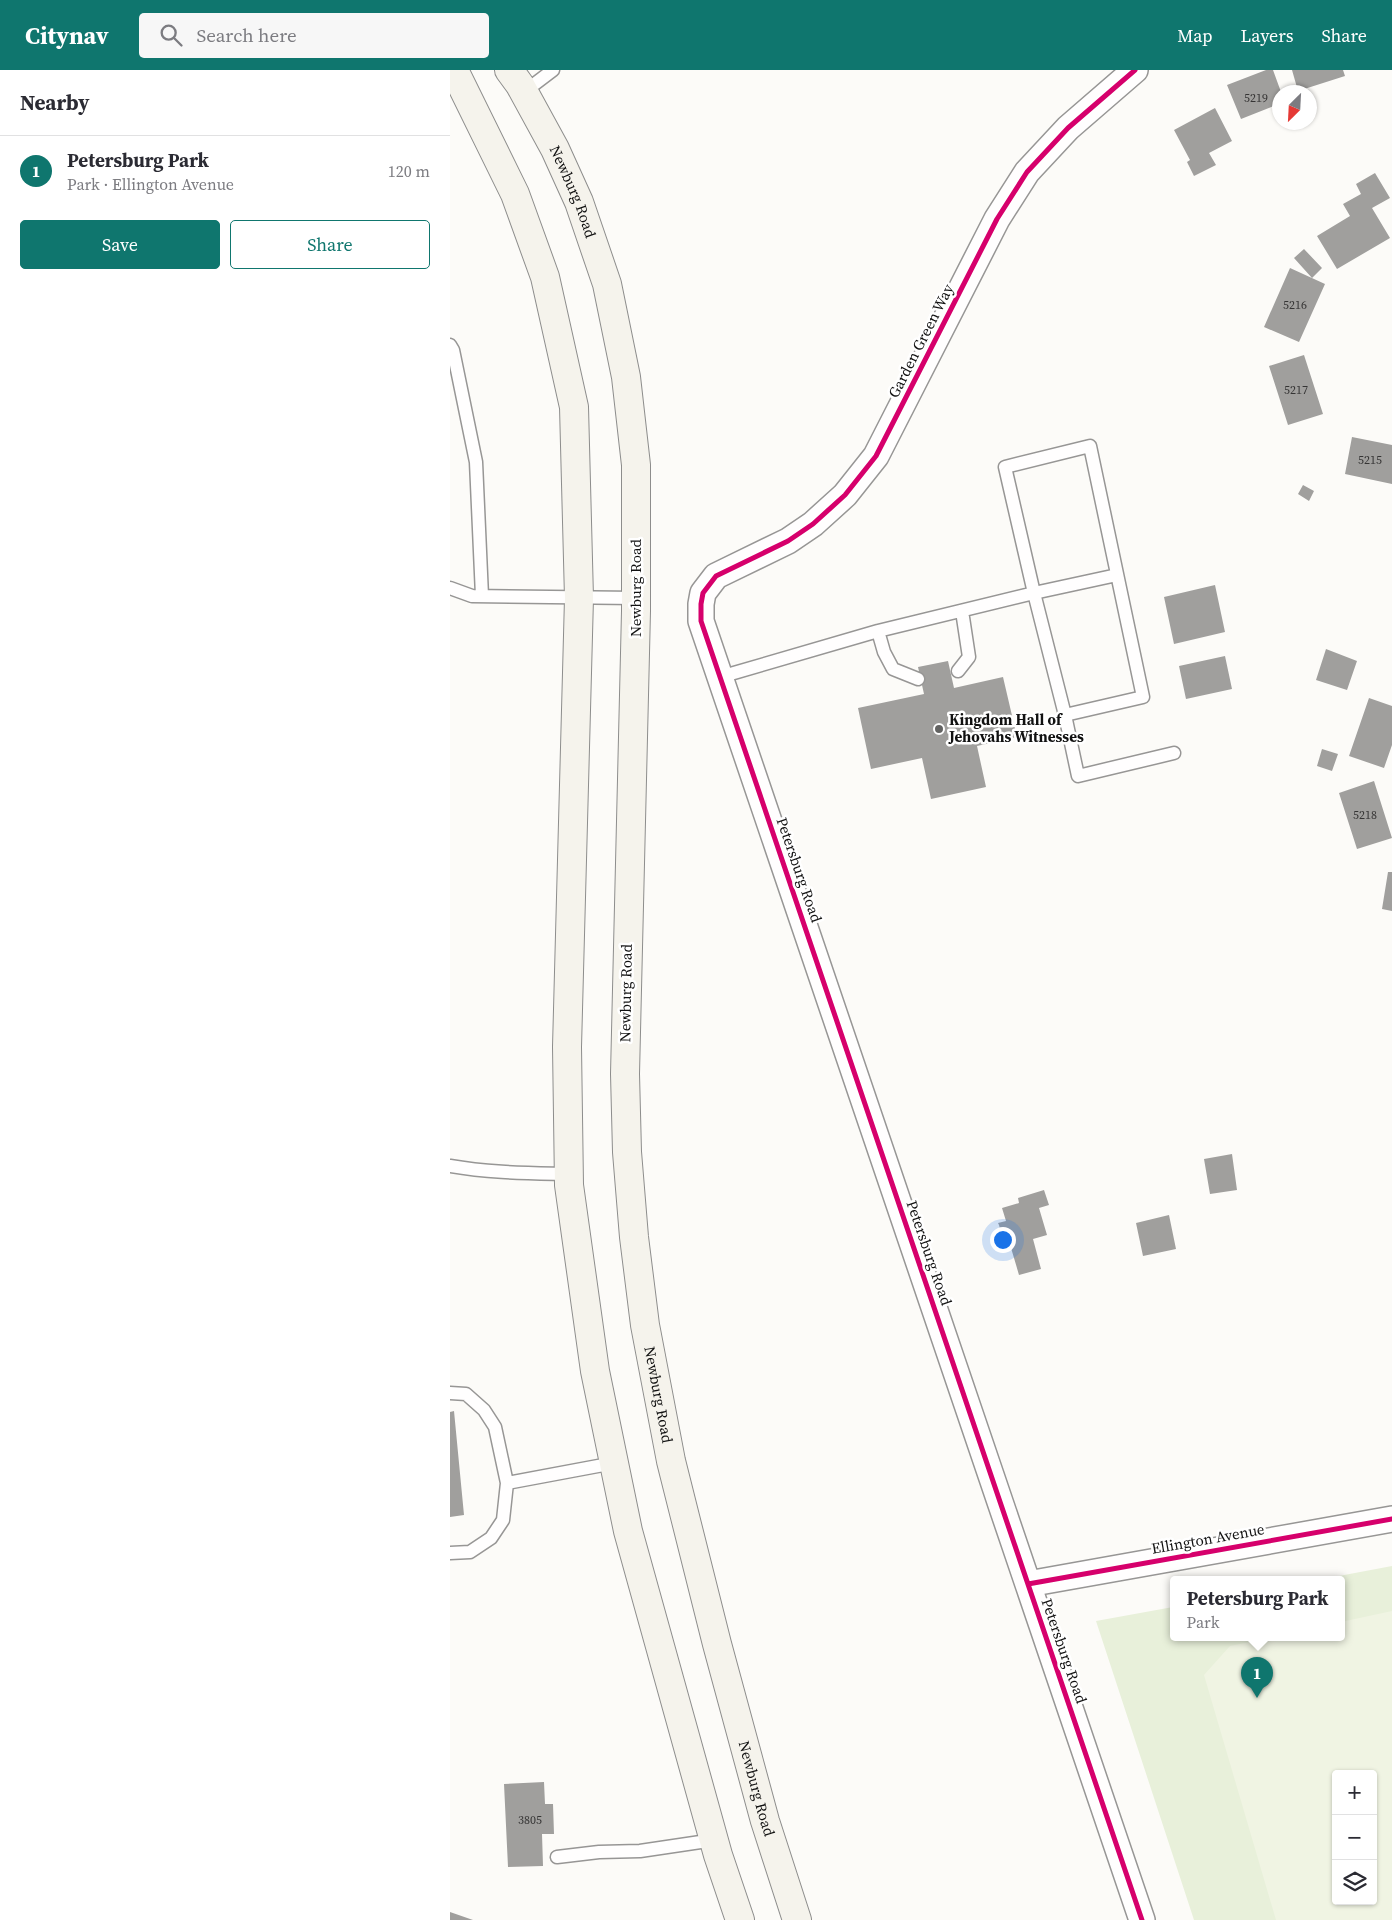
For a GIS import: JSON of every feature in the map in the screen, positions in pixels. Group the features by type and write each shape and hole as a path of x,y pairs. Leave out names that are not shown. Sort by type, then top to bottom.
{"main road":[{"path":"454,70 515,194 546,277 574,407 579,598 567,1047 569,1174 595,1371 628,1531 714,1840 740,1920"},
{"name":"Newburg Road","path":"509,70 524,92 555,149 579,202 607,284 626,377 636,465 636,598 624,1074 627,1152 634,1237 644,1316 671,1460 717,1644 765,1821 797,1920"}],"street":[{"name":"Garden Green Way","path":"703,593 716,576 788,540 813,524 845,495 876,456 996,219 1027,172 1068,128 1135,70"},
{"name":"Petersburg Road","path":"703,593 701,621 1142,1920"},
{"name":"Ellington Avenue","path":"1028,1584 1392,1518"}],"lane":[{"path":"524,92 553,70"},
{"path":"450,345 453,350 476,462 482,596"},
{"path":"1065,715 1143,697 1090,446 1005,468 1078,776 1174,753"},
{"path":"720,677 878,631 1117,574"},
{"path":"450,588 472,596 636,598"},
{"path":"958,671 969,657 962,610"},
{"path":"878,631 884,652 893,668 918,679"},
{"path":"450,1166 472,1170 514,1173 569,1174"},
{"path":"450,1393 466,1394 484,1410 495,1427 507,1483 502,1520 491,1538 470,1552 450,1553"},
{"path":"507,1483 614,1463"},
{"path":"557,1857 599,1852 640,1851 714,1840"}],"green space":[{"path":"1392,1566 1392,1920 1194,1920 1096,1621 1170,1608 1170,1641 1345,1641 1345,1576 1339,1576"},
{"path":"1392,1611 1392,1920 1276,1920 1204,1675 1230,1646 1254,1641 1345,1641 1345,1621"}],"building":[{"path":"1266,70 1273,70 1278,85 1272,85 1272,107 1241,119 1227,85"},
{"path":"1292,70 1343,70 1345,76 1317,85 1296,85"},
{"path":"1215,108 1232,141 1209,153 1216,165 1194,176 1187,162 1190,160 1174,130"},
{"path":"1375,173 1390,198 1372,208 1390,238 1337,269 1317,236 1350,216 1343,204 1361,194 1356,184"},
{"path":"1304,249 1322,268 1312,278 1294,258"},
{"path":"1290,268 1325,284 1299,342 1264,327"},
{"path":"1304,355 1323,414 1288,425 1269,366"},
{"path":"1352,437 1392,445 1392,484 1345,474"},
{"path":"1303,485 1314,491 1309,501 1298,494"},
{"path":"1215,585 1225,632 1174,644 1164,597"},
{"path":"1326,649 1357,661 1347,690 1316,680"},
{"path":"1225,656 1232,689 1186,699 1179,666"},
{"name":"Kingdom Hall of Jehovahs Witnesses","path":"948,661 954,688 1003,677 1017,737 977,746 986,787 931,799 922,758 871,769 858,708 924,694 918,667"},
{"path":"1369,698 1392,706 1392,745 1384,768 1349,756"},
{"path":"1322,749 1338,754 1332,771 1317,766"},
{"path":"1374,781 1392,838 1357,849 1339,793"},
{"path":"1388,872 1392,872 1392,911 1382,909"},
{"path":"1232,1154 1237,1190 1210,1194 1204,1159"},
{"path":"1044,1190 1049,1205 1039,1208 1047,1235 1033,1239 1041,1269 1019,1275 1006,1231 1001,1233 998,1223 1006,1221 1002,1208 1019,1203 1018,1198"},
{"path":"1169,1215 1176,1249 1143,1256 1136,1223"},
{"path":"454,1411 464,1515 450,1517 450,1412"},
{"path":"544,1782 545,1804 553,1804 554,1834 542,1834 543,1866 508,1867 504,1784"},
{"path":"450,1912 473,1920 450,1920"}],"cycle path":[{"path":"1135,70 1068,128 1027,172 997,219 876,456 845,495 813,524 788,541 716,576 703,593 701,621 1142,1920"},
{"path":"1028,1584 1392,1519"}],"place":[{"name":"Kingdom Hall of Jehovahs Witnesses","path":"939,729"},
{"name":"Petersburg Park","path":"1257,1698"}]}
